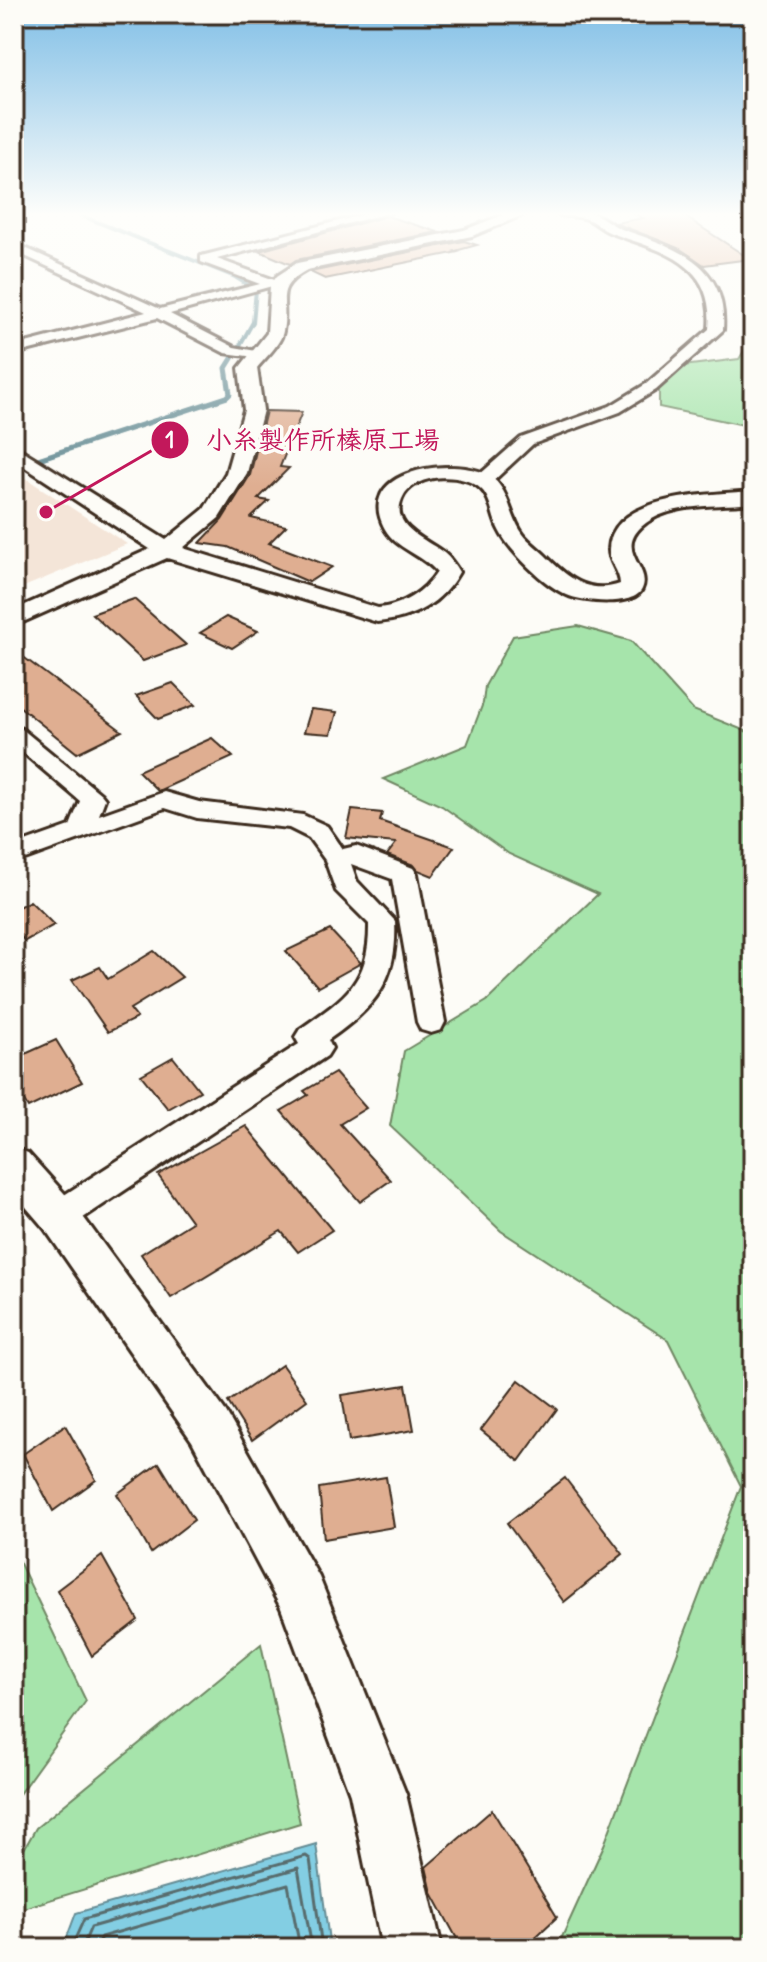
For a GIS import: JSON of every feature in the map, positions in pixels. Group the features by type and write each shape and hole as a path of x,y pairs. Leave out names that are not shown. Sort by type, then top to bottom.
{"street":[{"path":"137,304 233,350 253,354"},
{"path":"14,350 198,304"},
{"path":"14,619 168,551 196,530 233,484 252,416 254,397 248,368 253,354 275,334 273,304"},
{"path":"484,480 527,441 615,409 651,387 716,330 718,317 714,304"},
{"path":"23,459 168,551 355,611 395,615 412,608 445,579 448,572 442,562 397,530 389,496 397,485 435,471 463,473 484,480 495,494 511,533 561,585 577,593 593,595 616,595 631,588 633,576 620,552 622,539 626,527 648,511 753,497"},
{"path":"14,734 93,799 81,829"},
{"path":"14,855 164,800 197,810 294,821 318,832 337,859 345,885 382,921 385,948 376,979 356,1005 310,1037 317,1048 59,1216"},
{"path":"337,859 356,854 404,874 431,1022"},
{"path":"14,1165 59,1216 208,1425 301,1595 378,1794 412,1948"}],"shaded area":[{"path":"14,470 27,479 127,544 14,591"}],"green space":[{"path":"753,336 753,427 659,407 659,387 675,367 739,359"},
{"path":"578,626 631,641 693,710 753,734 753,1948 557,1948 604,1845 741,1486 668,1340 501,1231 390,1126 404,1051 487,1001 598,894 509,854 442,806 383,779 467,745 483,703 485,686 513,636"},
{"path":"14,1551 86,1701 14,1801"},
{"path":"261,1644 300,1823 14,1911 14,1867 36,1828"}],"water":[{"path":"316,1844 330,1948 63,1948 76,1913"}],"building":[{"path":"266,411 302,412 280,467 289,468 258,499 269,501 251,518 286,526 269,543 332,567 309,582 228,547 200,543 222,520 250,475"},
{"path":"134,599 186,645 143,661 92,614"},
{"path":"226,617 258,631 232,648 200,633"},
{"path":"14,650 122,731 77,753 14,702"},
{"path":"173,683 195,705 158,719 136,696"},
{"path":"311,709 337,712 331,734 304,732"},
{"path":"212,738 233,757 158,791 138,771"},
{"path":"352,810 382,813 380,821 454,847 433,876 387,855 396,843 346,838"},
{"path":"30,901 54,925 25,941 14,930 14,909"},
{"path":"330,930 361,963 318,987 286,951"},
{"path":"154,951 182,977 130,1009 137,1018 108,1032 72,980 100,967 108,979"},
{"path":"56,1040 82,1082 28,1108 14,1084 14,1059"},
{"path":"173,1057 200,1091 168,1109 141,1075"},
{"path":"335,1073 366,1108 340,1124 391,1180 360,1202 281,1111 308,1095 304,1091"},
{"path":"246,1126 332,1230 298,1252 281,1231 171,1298 141,1254 192,1222 158,1175"},
{"path":"282,1365 307,1400 252,1440 228,1402"},
{"path":"519,1380 557,1409 519,1461 481,1430"},
{"path":"406,1385 414,1430 349,1441 342,1395"},
{"path":"65,1425 96,1480 53,1511 23,1454"},
{"path":"159,1463 194,1520 151,1553 117,1494"},
{"path":"386,1477 394,1527 324,1539 319,1488"},
{"path":"565,1478 623,1554 564,1602 507,1523"},
{"path":"102,1556 138,1620 92,1656 57,1590"},
{"path":"492,1810 557,1917 524,1948 462,1948 432,1893 426,1867"}],"waterway":[{"path":"235,354 253,322 255,304"},
{"path":"14,467 227,397 230,394 226,368 236,352"}],"place":[{"name":"小糸製作所榛原工場","path":"46,512"}]}
